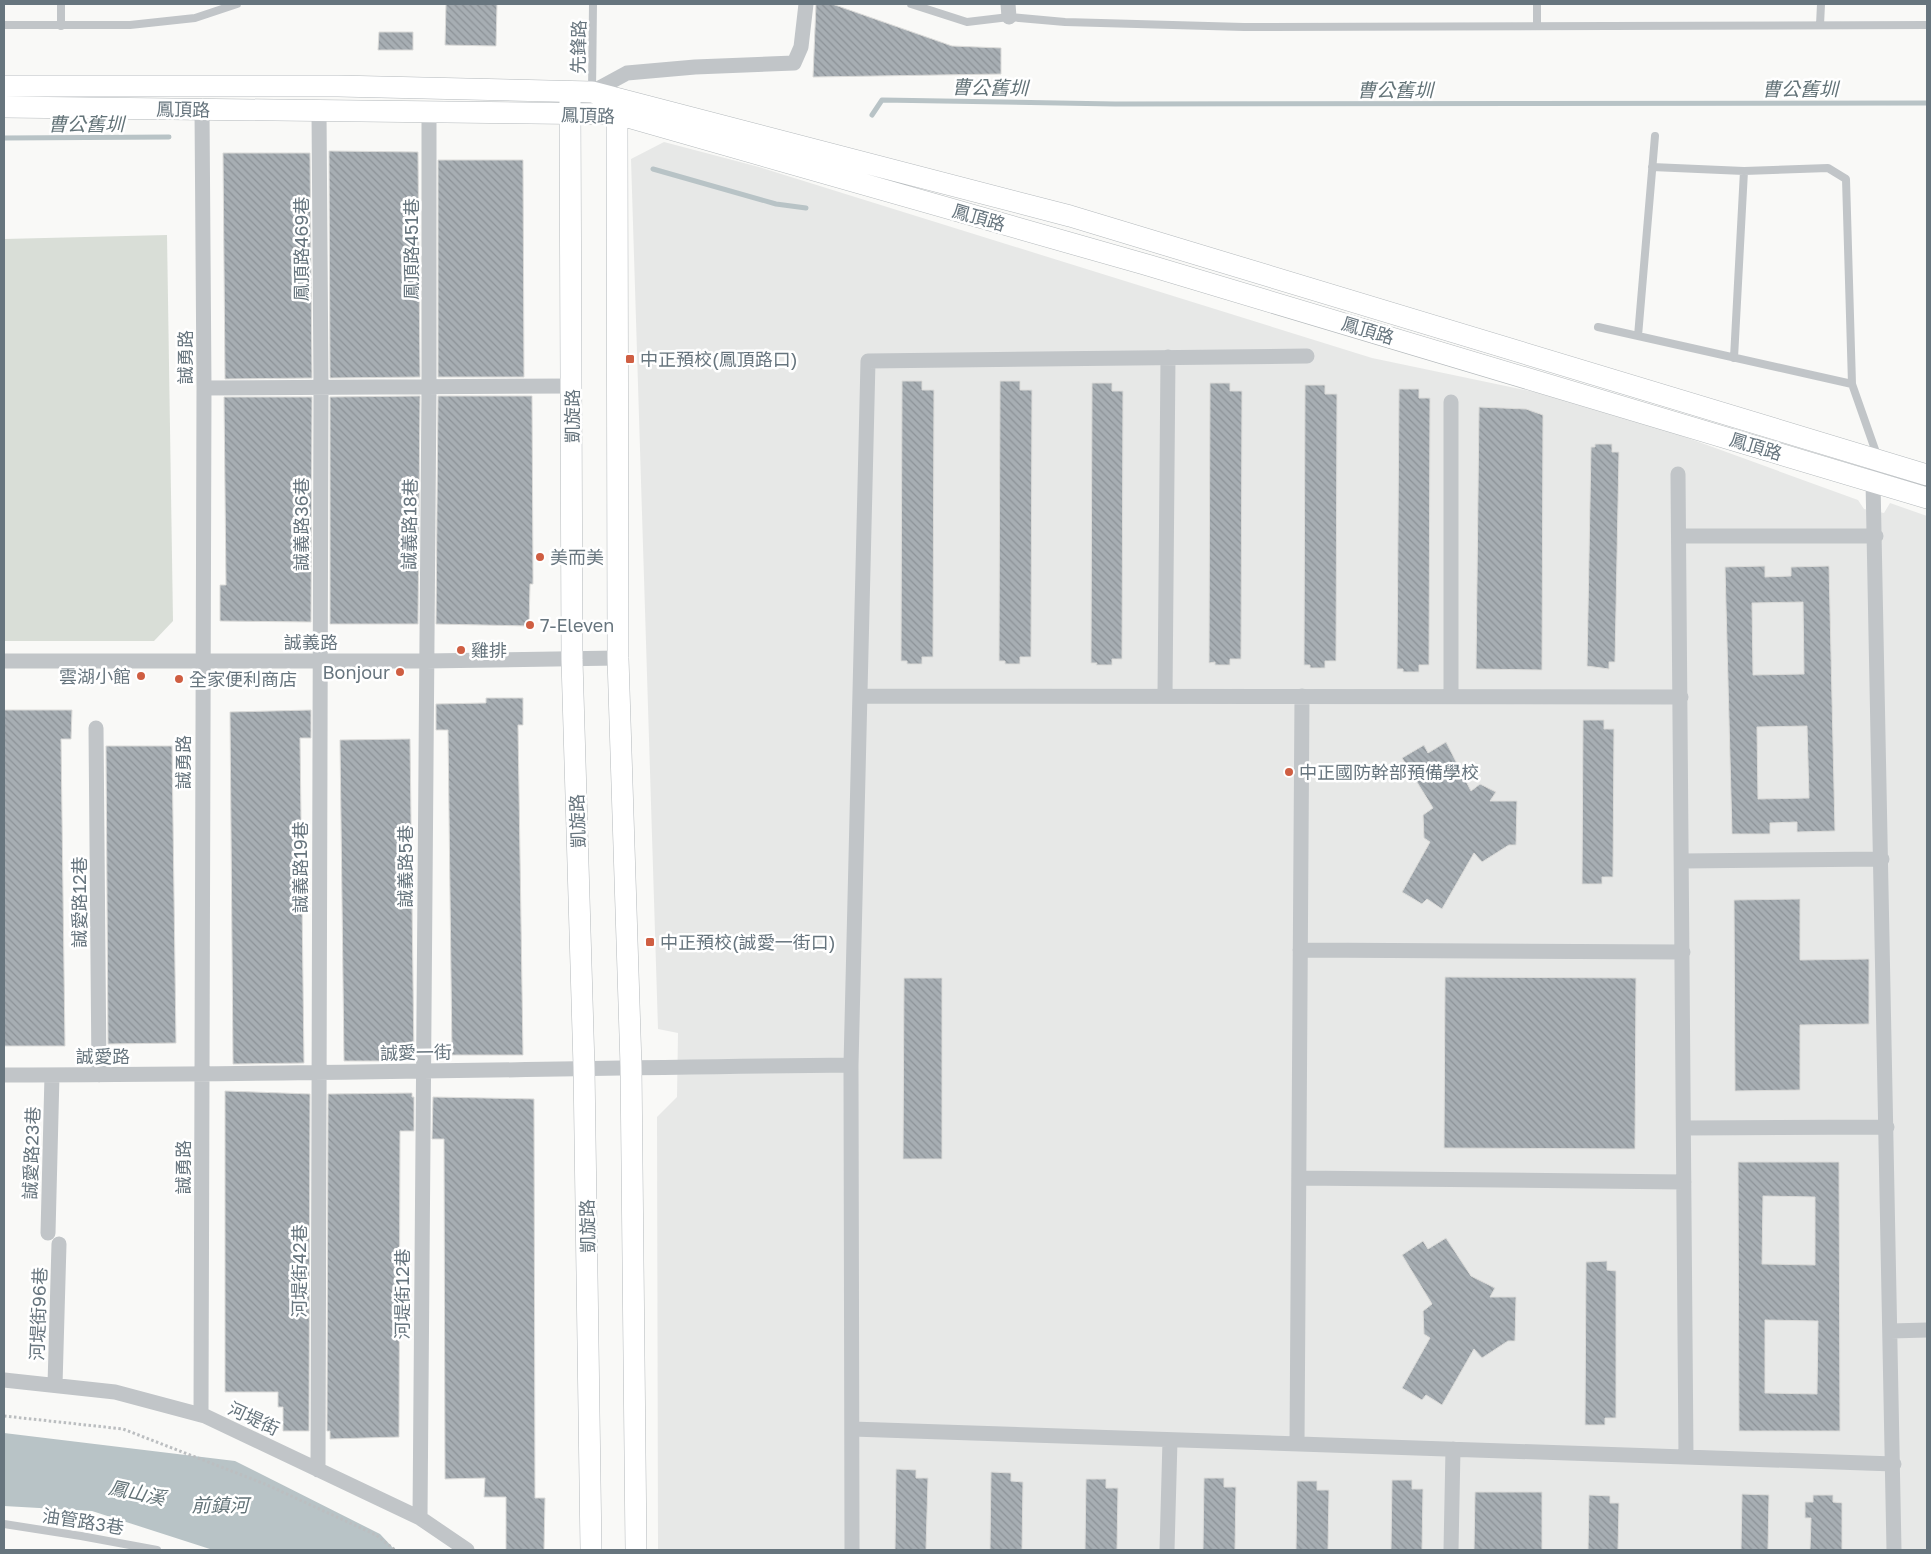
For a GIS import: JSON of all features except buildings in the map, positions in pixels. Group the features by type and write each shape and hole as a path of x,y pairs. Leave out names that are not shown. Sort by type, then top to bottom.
{"main road":[{"name":"鳳頂路","path":"4,86 338,86 592,92 619,106 1927,498"},
{"name":"凱旋路","path":"570,91 572,660 584,1067 591,1550"},
{"name":"鳳頂路","path":"4,106 571,113 619,106 1070,216 1927,475"},
{"path":"619,106 618,658 631,1066 636,1550"}],"street":[{"path":"592,92 628,73 695,67 794,64 801,47 806,4"},
{"name":"誠勇路","path":"201,1415 204,388 202,109"},
{"name":"鳳頂路469巷","path":"319,110 321,387"},
{"name":"鳳頂路451巷","path":"429,110 429,387"},
{"path":"852,1550 851,1065 868,361 1307,356"},
{"path":"1165,696 1168,357"},
{"path":"204,388 572,386"},
{"name":"誠義路36巷","path":"318,661 321,387"},
{"name":"誠義路18巷","path":"426,661 429,387"},
{"path":"1451,402 1451,696"},
{"path":"1878,460 1873,481 1876,536 1894,1464 1894,1550"},
{"path":"1678,474 1686,1457"},
{"path":"1679,536 1876,536"},
{"name":"誠義路","path":"4,661 426,661 618,658"},
{"name":"誠義路19巷","path":"318,661 318,1072"},
{"name":"誠義路5巷","path":"423,1070 426,661"},
{"path":"860,696 1681,696"},
{"path":"1297,1444 1302,696"},
{"name":"誠愛路12巷","path":"96,728 99,1075"},
{"path":"1682,861 1882,859"},
{"path":"1300,950 1683,952"},
{"name":"誠愛一街","path":"201,1075 631,1066 851,1065"},
{"name":"河堤街12巷","path":"420,1518 423,1070"},
{"name":"河堤街42巷","path":"318,1072 318,1470"},
{"name":"誠愛路","path":"4,1075 201,1075"},
{"name":"誠愛路23巷","path":"48,1232 52,1075"},
{"path":"1684,1128 1887,1127"},
{"path":"1299,1178 1684,1182"},
{"name":"河堤街96巷","path":"55,1385 59,1244"},
{"path":"1891,1331 1927,1330"},
{"name":"河堤街","path":"4,1380 115,1392 201,1415 420,1518 467,1550"},
{"path":"852,1429 1894,1464"},
{"path":"1168,1550 1170,1440"},
{"path":"1451,1550 1453,1449"}],"lane":[{"path":"61,4 61,26"},
{"path":"4,25 130,25 195,18 237,4"},
{"name":"先鋒路","path":"592,92 593,4"},
{"path":"912,4 967,22 1009,11 1065,22 1244,27 1927,25"},
{"path":"1537,4 1537,26"},
{"path":"1820,25 1821,4"},
{"path":"1638,336 1655,136"},
{"path":"1652,167 1744,171 1828,168 1846,179 1852,384 1878,460"},
{"path":"1734,358 1744,171"},
{"path":"1598,327 1852,384"},
{"name":"油管路3巷","path":"4,1524 157,1550"}],"path":[{"path":"4,1416 122,1429 266,1484 376,1535 396,1550"}],"shaded area":[{"name":"中正國防幹部預備學校","path":"664,142 759,167 1372,358 1597,405 1858,500 1864,509 1884,513 1890,503 1927,516 1927,1550 658,1550 657,1117 677,1097 678,1033 658,1029 631,159"},
{"path":"167,235 173,621 154,641 4,641 4,239"}],"water":[{"name":"前鎮河","path":"4,1433 235,1461 380,1534 395,1550 213,1550 92,1511 4,1506"}],"waterway":[{"name":"曹公舊圳","path":"872,115 882,100 1115,104 1927,103"},
{"name":"曹公舊圳","path":"4,138 169,137"},
{"name":"曹公舊圳","path":"653,169 776,204 806,208"}],"place":[{"name":"中正預校(鳳頂路口)","path":"630,359"},
{"name":"美而美","path":"540,557"},
{"name":"7-Eleven","path":"530,625"},
{"name":"雞排","path":"461,650"},
{"name":"Bonjour","path":"400,672"},
{"name":"雲湖小館","path":"141,676"},
{"name":"全家便利商店","path":"179,679"},
{"name":"中正國防幹部預備學校","path":"1289,772"},
{"name":"中正預校(誠愛一街口)","path":"650,942"}],"water label":[{"name":"鳳山溪","path":"137,1492"}]}
